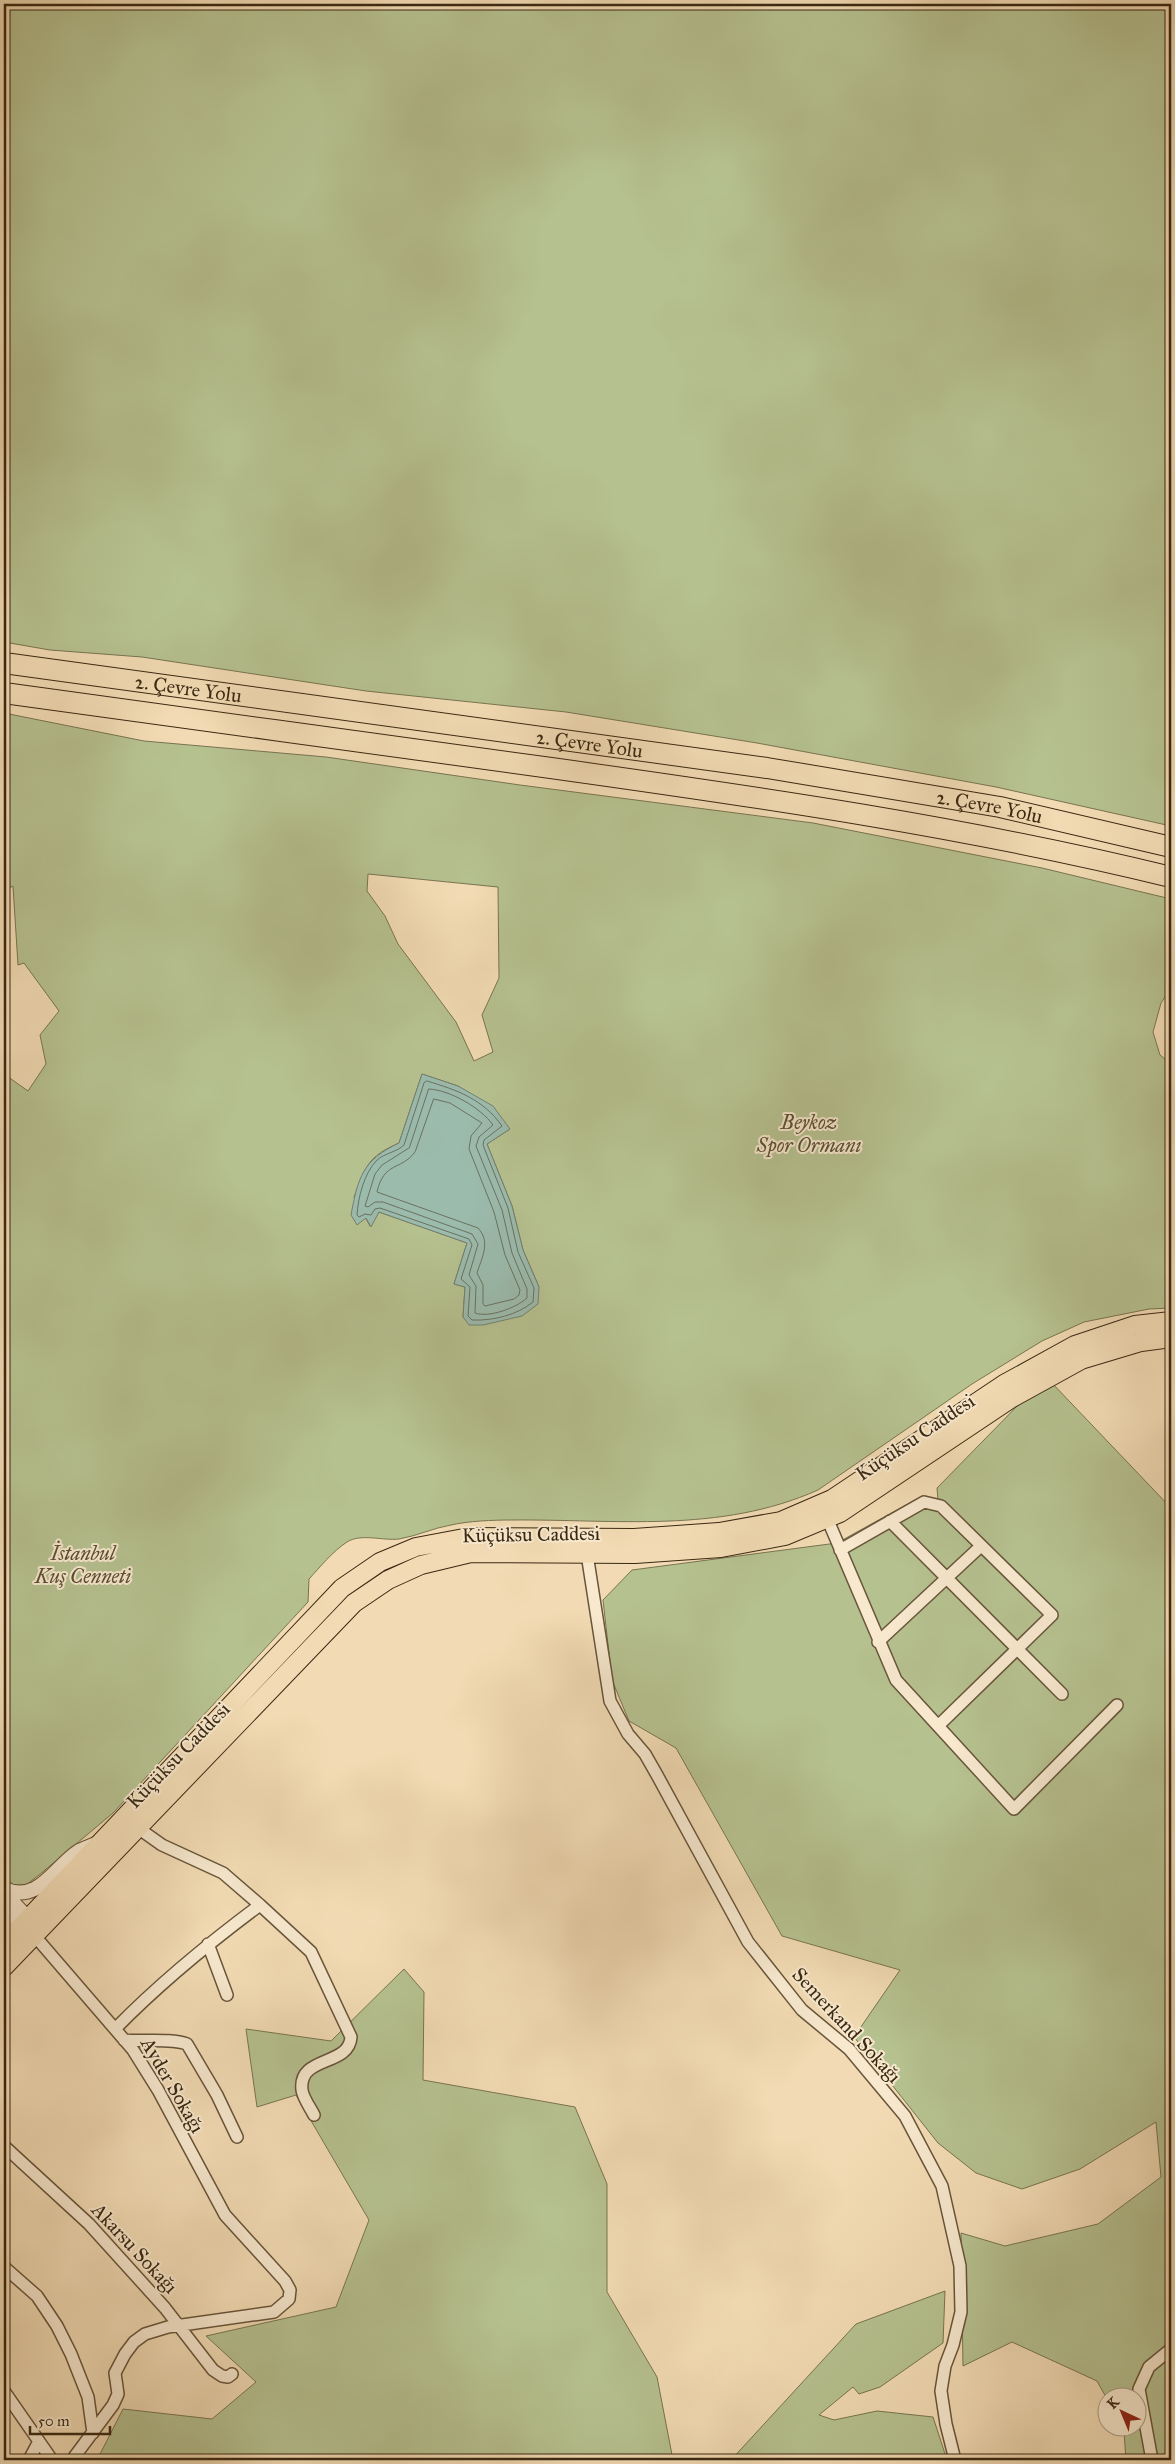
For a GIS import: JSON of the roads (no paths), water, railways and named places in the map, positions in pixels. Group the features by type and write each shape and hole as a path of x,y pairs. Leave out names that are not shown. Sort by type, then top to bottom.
{"highway":[{"name":"2. Çevre Yolu","path":"4,663 777,770 1000,808 1171,848"},
{"name":"2. Çevre Yolu","path":"4,693 714,791 888,818 1114,863 1171,877"}],"main road":[{"name":"Küçüksu Caddesi","path":"1094,1348 1135,1325 1171,1320"},
{"name":"Küçüksu Caddesi","path":"4,1944 29,1930 138,1828 177,1775 342,1588 380,1562 416,1547 469,1536 495,1545 587,1546 634,1538 719,1532 824,1511 832,1499 1004,1384 1074,1345 1094,1348 1171,1338"},
{"name":"Küçüksu Caddesi","path":"4,1967 29,1930 103,1841 177,1775"},
{"path":"4,1956 29,1930"}],"street":[{"path":"840,1550 924,1502 941,1506 1052,1616 938,1726"},
{"path":"824,1511 878,1642 896,1680 1014,1809 1117,1706"},
{"path":"890,1521 1062,1694"},
{"name":"Semerkand Sokağı","path":"587,1546 610,1701 628,1734 644,1754 657,1775 748,1942 802,2010 849,2049 905,2116 942,2186 960,2266 961,2312 953,2345 944,2366 941,2391 946,2424 955,2460"},
{"path":"878,1642 981,1546"},
{"path":"138,1828 162,1845 223,1873 311,1952 351,2037 350,2044 338,2057 310,2067 304,2077 302,2091 314,2115"},
{"path":"4,1891 27,1893 38,1887 79,1852 103,1841"},
{"path":"4,1891 22,1912 29,1930"},
{"path":"115,2029 146,1997 208,1944 260,1905"},
{"path":"4,1912 12,1922 29,1930"},
{"name":"Ayder Sokağı","path":"29,1930 133,2050 158,2090 225,2215 286,2281 290,2290 290,2299 274,2312 178,2326"},
{"path":"208,1944 227,1995"},
{"path":"124,2040 144,2042 178,2040 187,2044 217,2095 237,2137"},
{"name":"Akarsu Sokağı","path":"4,2146 89,2224 165,2308 213,2370 222,2376 228,2377 232,2374"},
{"path":"4,2266 37,2296 57,2326 71,2354 88,2397 93,2433"},
{"path":"72,2460 113,2405 118,2394 115,2373 134,2342 145,2334 178,2326"},
{"path":"1152,2460 1140,2390 1149,2367 1171,2349"},
{"path":"5,2395 52,2460"},
{"path":"28,2460 39,2441"}],"water":[{"path":"422,1074 458,1086 493,1106 510,1129 487,1144 512,1206 523,1250 539,1287 538,1304 522,1316 483,1325 469,1325 463,1317 465,1287 454,1284 467,1243 379,1212 371,1227 366,1218 357,1225 351,1215 356,1190 364,1171 377,1156 399,1143"}],"park label":[{"name":"Beykoz Spor Ormanı","path":"809,1134"},
{"name":"İstanbul Kuş Cenneti","path":"83,1564"}]}
